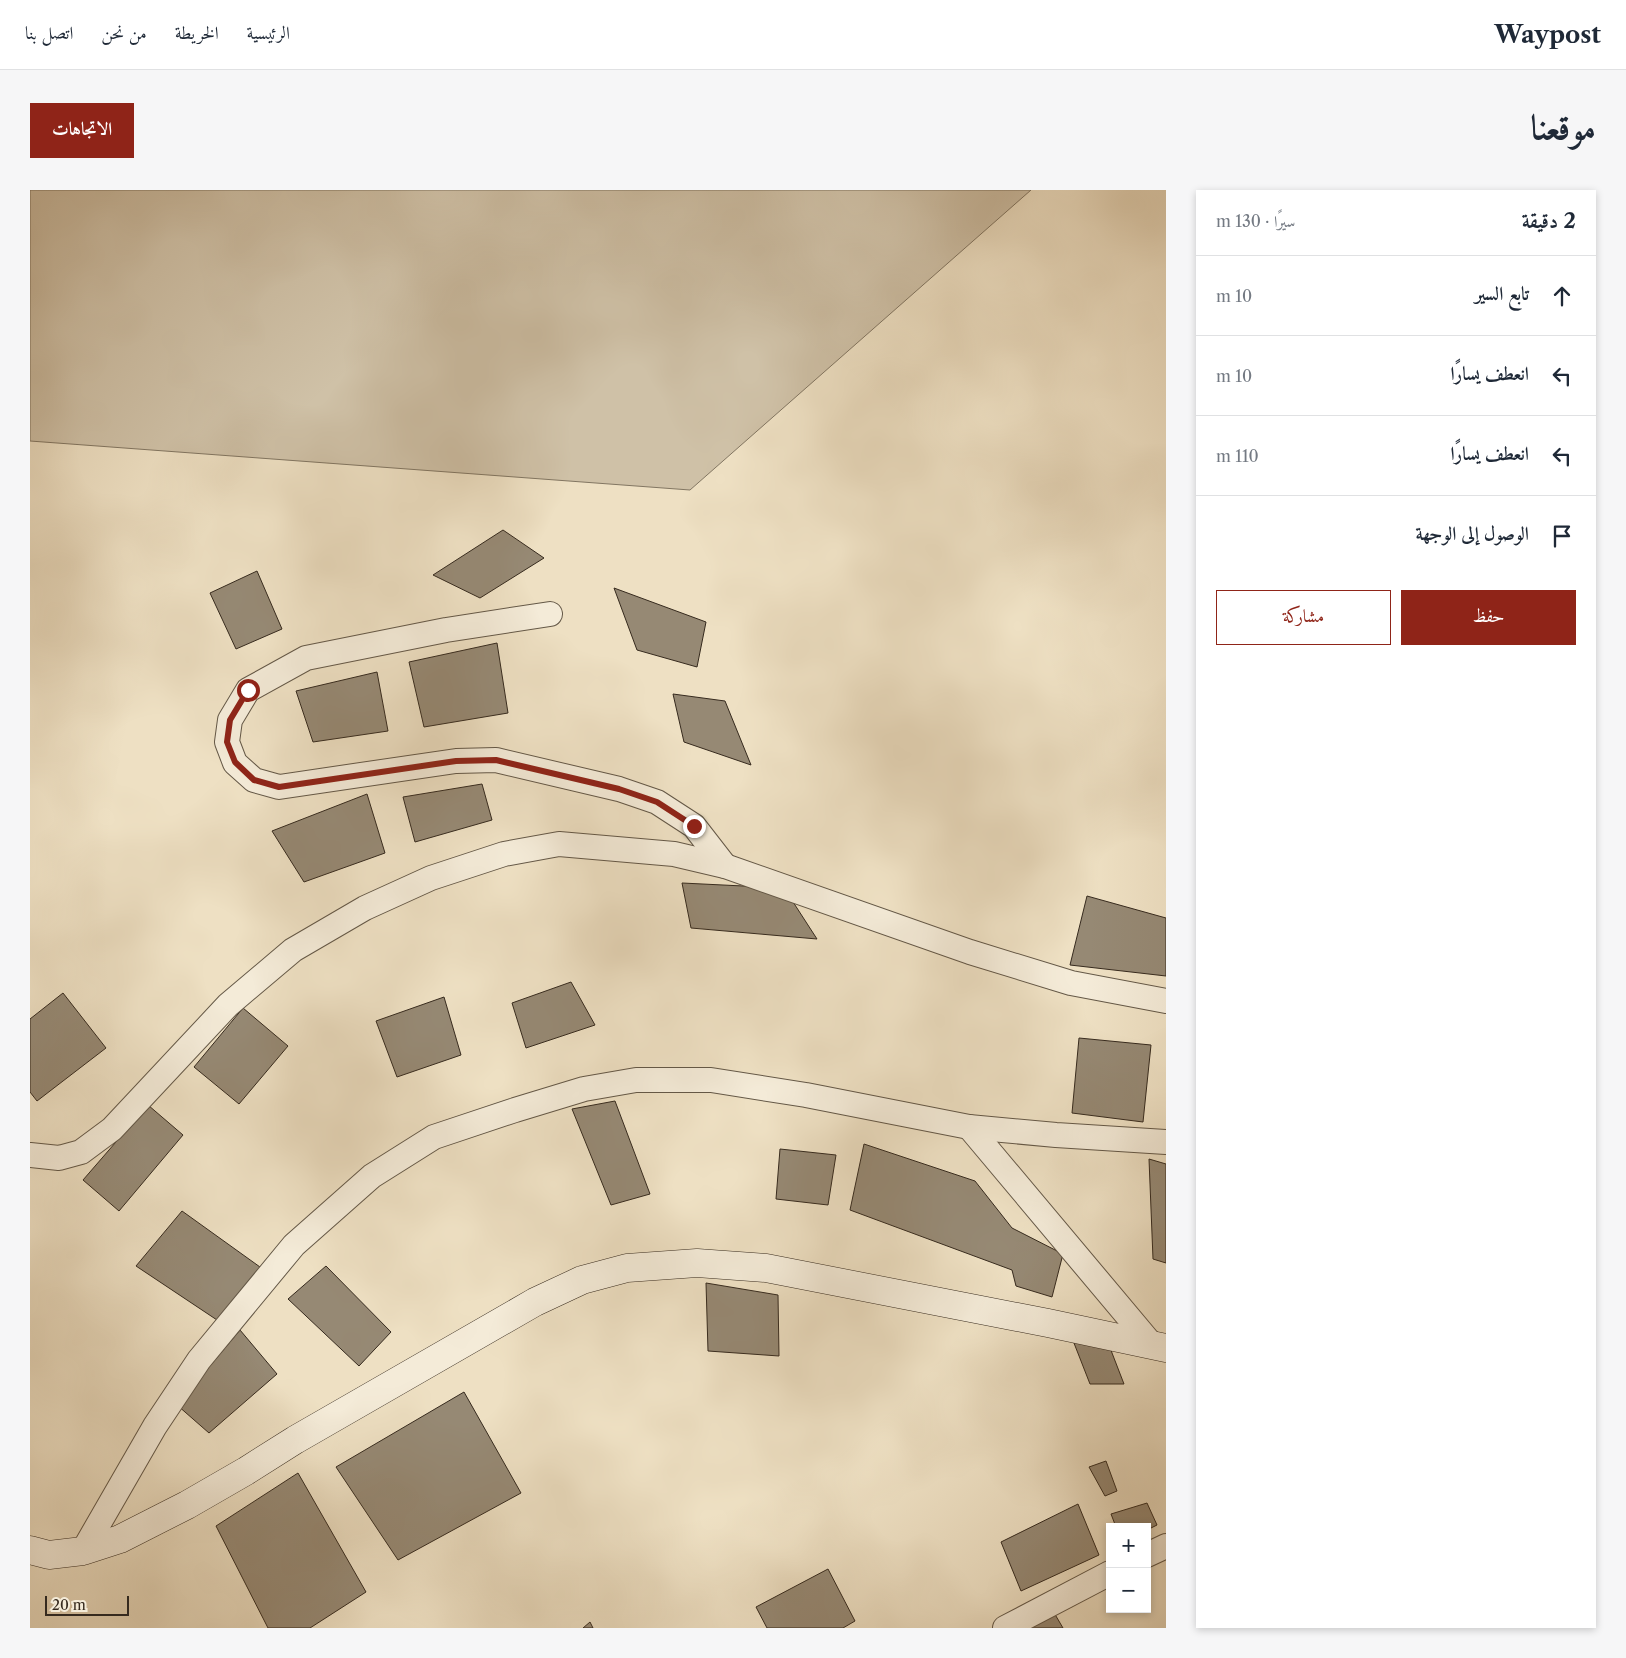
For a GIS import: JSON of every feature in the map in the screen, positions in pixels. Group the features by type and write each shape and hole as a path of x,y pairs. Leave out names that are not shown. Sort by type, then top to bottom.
{"street":[{"path":"550,614 446,630 306,658 248,690 230,720 227,742 235,762 254,780 279,787 456,761 496,760 619,789 657,802 694,826 725,866"},
{"path":"30,1155 59,1158 81,1152 112,1129 228,1005 293,950 365,908 431,878 504,854 559,844 674,854 725,866 970,952 1071,983 1166,1001"},
{"path":"83,1551 155,1426 199,1360 294,1245 372,1176 434,1137 584,1089 636,1080 711,1080 806,1095 970,1127 1166,1142"},
{"path":"970,1127 1159,1347"},
{"path":"30,1550 49,1555 83,1551 120,1539 187,1505 295,1440 535,1302 582,1280 627,1268 697,1263 766,1268 1048,1323 1159,1347"},
{"path":"1151,1553 1166,1546"},
{"path":"1004,1628 1106,1575"}],"shaded area":[{"path":"30,190 1031,190 690,490 30,441"}],"building":[{"path":"503,530 544,558 480,598 433,575"},
{"path":"257,571 282,629 236,649 210,593"},
{"path":"614,588 706,622 697,667 637,650"},
{"path":"497,643 508,713 424,727 409,662"},
{"path":"377,672 388,731 313,742 296,691"},
{"path":"673,694 725,701 751,765 684,742"},
{"path":"482,784 492,820 415,842 403,797"},
{"path":"367,794 385,853 304,882 272,831"},
{"path":"682,883 784,888 817,939 691,928"},
{"path":"1087,896 1166,918 1166,976 1070,965"},
{"path":"571,982 595,1025 526,1048 512,1003"},
{"path":"63,993 106,1048 37,1101 30,1092 30,1019"},
{"path":"444,997 461,1055 397,1077 376,1021"},
{"path":"243,1008 288,1046 239,1104 194,1067"},
{"path":"1079,1038 1151,1045 1143,1122 1072,1113"},
{"path":"615,1101 650,1194 611,1205 572,1109"},
{"path":"148,1105 183,1135 119,1211 83,1180"},
{"path":"864,1144 975,1181 1012,1228 1063,1254 1052,1297 1016,1286 1012,1270 850,1210"},
{"path":"780,1149 836,1155 828,1205 776,1199"},
{"path":"1149,1159 1166,1164 1166,1263 1153,1259"},
{"path":"182,1211 260,1267 217,1320 136,1266"},
{"path":"326,1266 391,1332 359,1366 288,1299"},
{"path":"706,1283 778,1295 779,1356 708,1351"},
{"path":"240,1330 277,1374 209,1433 177,1405"},
{"path":"1072,1338 1107,1340 1124,1384 1090,1384"},
{"path":"464,1392 521,1493 398,1560 336,1467"},
{"path":"1106,1461 1117,1491 1105,1496 1089,1467"},
{"path":"298,1473 366,1592 310,1628 268,1628 216,1526"},
{"path":"1147,1503 1157,1525 1151,1528 1151,1523 1114,1523 1111,1514"},
{"path":"1078,1504 1099,1555 1021,1591 1001,1542"},
{"path":"828,1569 855,1621 843,1628 767,1628 756,1607"},
{"path":"1053,1611 1063,1628 1025,1628"},
{"path":"590,1622 593,1628 583,1628"}],"route":[{"path":"248,690 230,720 227,742 235,762 254,780 279,787 456,761 496,760 619,789 657,802 694,826"}]}
